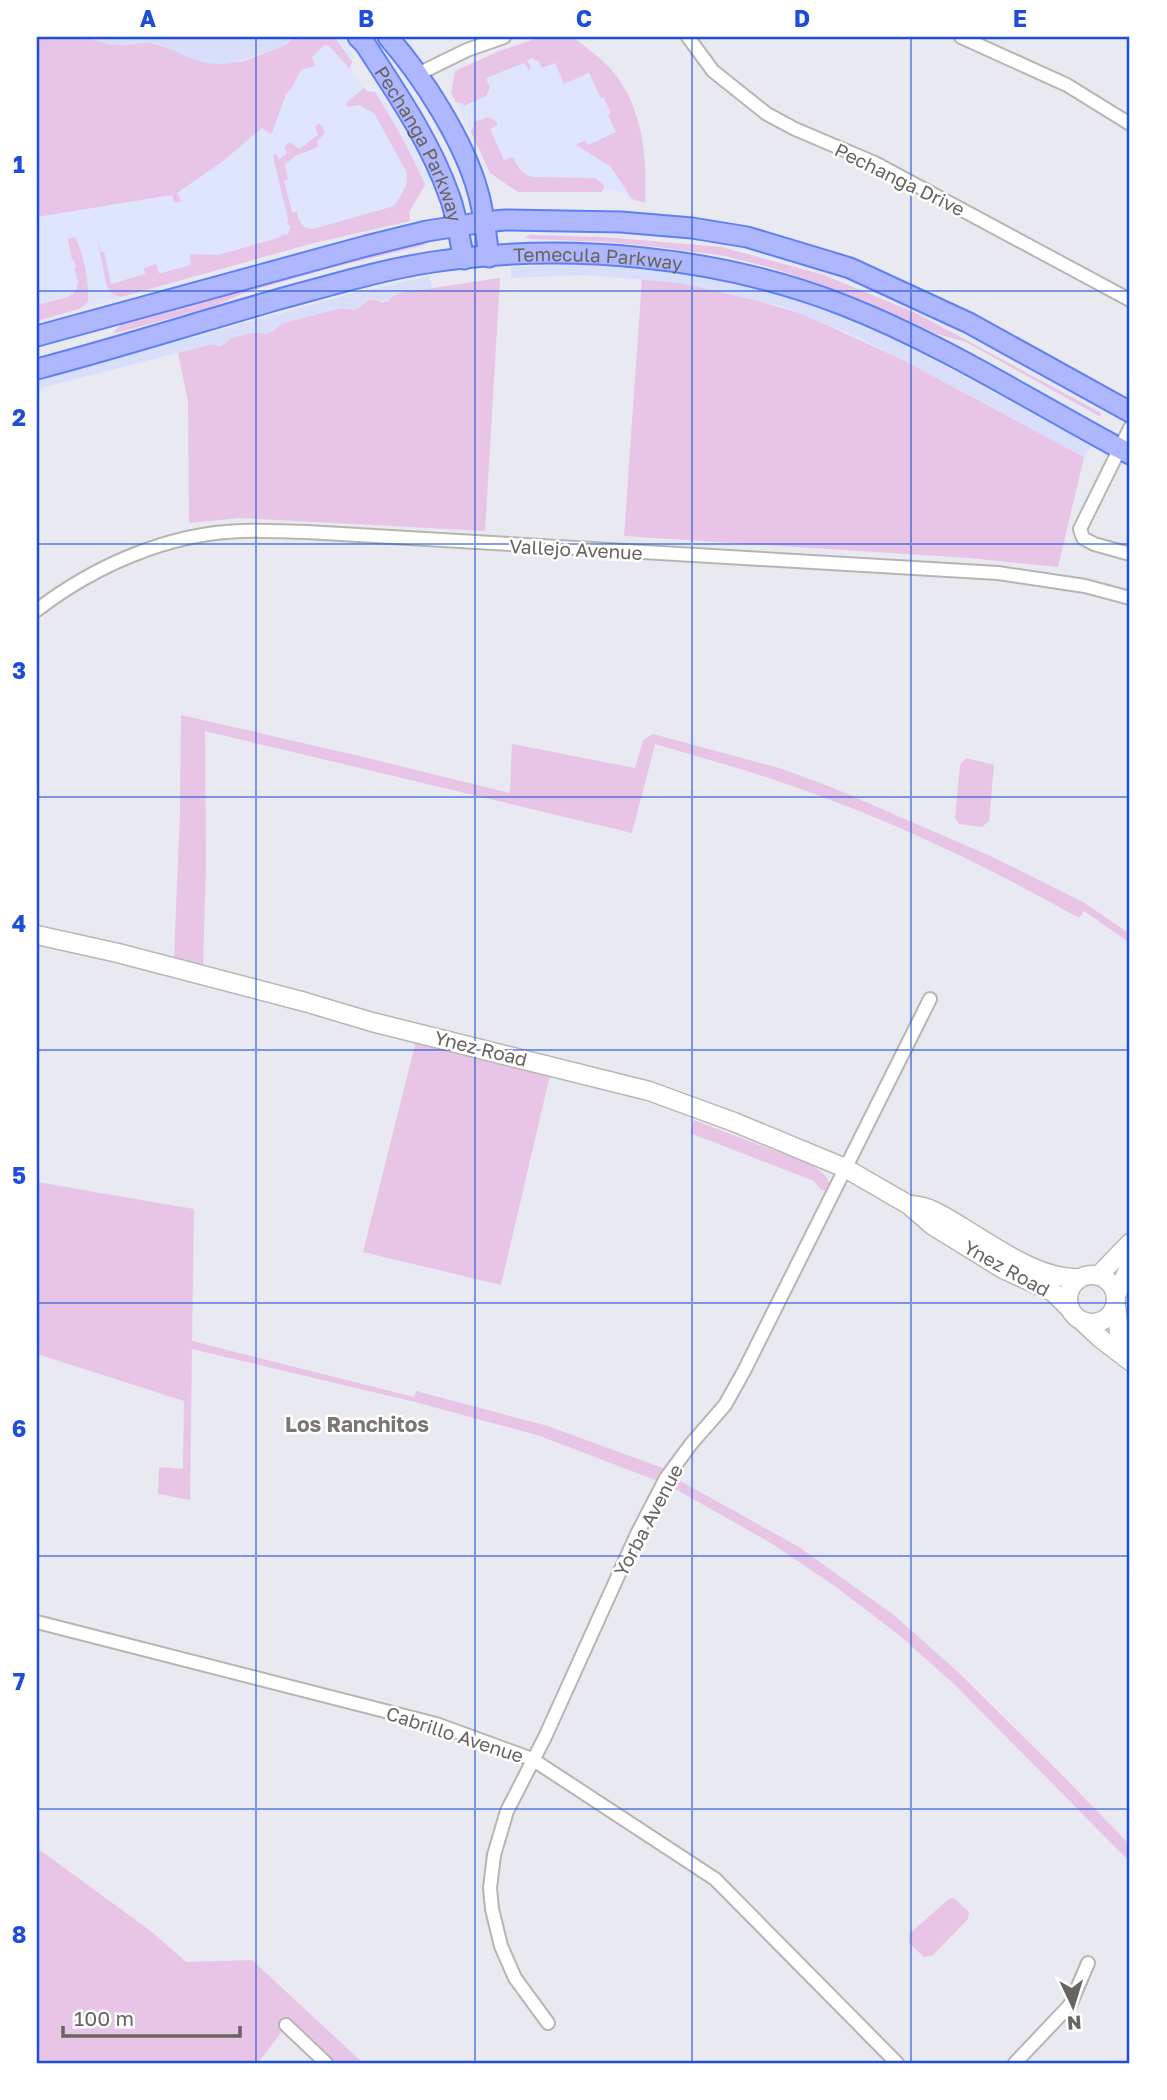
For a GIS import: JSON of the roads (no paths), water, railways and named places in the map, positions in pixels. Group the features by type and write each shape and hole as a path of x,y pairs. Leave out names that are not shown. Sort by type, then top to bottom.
{"main road":[{"name":"Pechanga Parkway","path":"358,37 399,96 425,141 450,197 464,259"},
{"name":"Pechanga Parkway","path":"388,37 418,75 448,124 471,172 478,193 489,257"},
{"name":"Temecula Parkway","path":"37,336 366,246 457,226 484,222 560,220 622,222 692,228 747,237 850,268 969,323 1130,412"},
{"name":"Temecula Parkway","path":"37,369 351,280 432,262 536,254 612,255 712,267 793,288 843,305 922,341 1126,452"},
{"name":"Ynez Road","path":"37,935 118,953 372,1022 649,1091 734,1122 845,1168 909,1205 932,1225 1003,1269 1053,1292 1070,1308"},
{"name":"Ynez Road","path":"909,1205 927,1207 1041,1271 1067,1278 1090,1277"},
{"path":"1130,1243 1090,1277 1071,1288 1069,1294 1070,1308 1075,1316 1130,1361"},
{"path":"1083,1322 1100,1322 1110,1316 1130,1266"},
{"path":"1090,1277 1110,1283 1116,1301 1119,1332 1130,1349"}],"street":[{"path":"418,75 467,50 504,37"},
{"name":"Pechanga Drive","path":"688,37 713,71 767,114 794,129 875,163 1130,300"},
{"path":"961,37 1067,85 1130,124"},
{"path":"1130,428 1126,452 1095,497 1080,529 1083,538 1094,544 1130,554"},
{"name":"Vallejo Avenue","path":"37,610 100,570 143,551 190,537 240,531 998,573 1085,586 1130,598"},
{"name":"Yorba Avenue","path":"548,2023 515,1978 501,1946 492,1909 490,1888 494,1855 508,1811 545,1737 637,1534 666,1478 725,1405 770,1321 930,999"},
{"name":"Cabrillo Avenue","path":"37,1622 436,1724 532,1759 715,1879 897,2063"},
{"path":"1015,2063 1070,2005 1088,1963"},
{"path":"286,2025 326,2063"}],"district":[{"name":"Los Ranchitos","path":"357,1424"}]}
